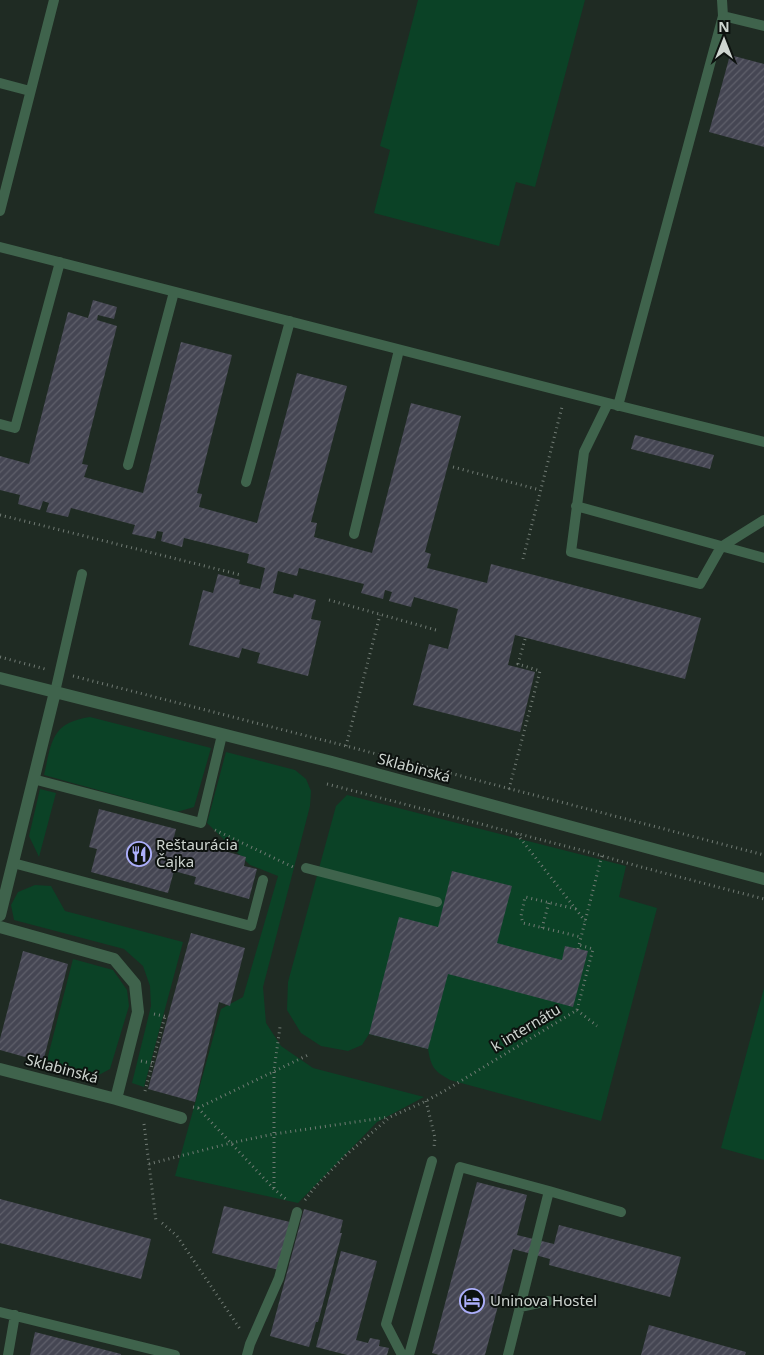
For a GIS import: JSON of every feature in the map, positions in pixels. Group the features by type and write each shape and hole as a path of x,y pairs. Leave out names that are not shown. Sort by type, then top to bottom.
{"street":[{"name":"Sklabinská","path":"0,678 380,775 764,879"},
{"path":"0,915 55,692"},
{"name":"Sklabinská","path":"0,927 114,959 135,984 138,1012 117,1093"},
{"name":"Sklabinská","path":"0,1069 117,1093 181,1118"}],"lane":[{"path":"0,211 54,0"},
{"path":"722,0 723,16 613,404 584,452 571,552 700,584 721,547 764,520"},
{"path":"723,16 764,26"},
{"path":"0,83 30,91"},
{"path":"0,247 764,442"},
{"path":"0,424 15,428 60,262"},
{"path":"128,465 174,292"},
{"path":"246,482 290,321"},
{"path":"354,534 399,350"},
{"path":"576,506 764,558"},
{"path":"55,692 82,574"},
{"path":"34,779 201,823 222,734"},
{"path":"13,863 251,926 263,880"},
{"path":"301,868 437,902"},
{"path":"402,1355 386,1324 432,1161"},
{"path":"409,1355 460,1167 621,1212"},
{"path":"508,1355 549,1191"},
{"path":"247,1355 279,1278 297,1212"},
{"path":"520,1307 548,1301"},
{"path":"0,1312 175,1355"},
{"path":"8,1355 15,1316"}],"path":[{"path":"523,559 565,392"},
{"path":"453,467 540,490"},
{"path":"0,515 241,575"},
{"path":"330,600 436,630"},
{"path":"346,746 380,615"},
{"path":"509,789 540,671 518,664 525,639"},
{"path":"327,784 764,899"},
{"path":"201,823 301,868"},
{"path":"517,833 585,922"},
{"path":"576,909 525,896 520,916 523,923 581,937 602,855"},
{"path":"542,928 549,902"},
{"name":"k internátu","path":"390,1117 446,1090 577,1010 593,948 579,947 581,937"},
{"path":"577,1010 597,1026"},
{"path":"274,1189 274,1070 280,1027"},
{"path":"198,1108 308,1055"},
{"path":"117,1093 144,1094"},
{"path":"426,1101 435,1138 432,1161"},
{"path":"189,1105 198,1108 297,1212 314,1187 346,1155 390,1117"},
{"path":"149,1164 274,1134 390,1117"},
{"path":"162,1223 177,1236 250,1344"}],"green space":[{"path":"418,0 585,0 535,187 516,182 499,246 374,213 390,150 380,146"},
{"path":"90,717 211,748 194,807 177,812 44,775 52,743 60,729 77,720"},
{"path":"226,752 295,770 306,779 311,791 310,806 263,987 266,1023 281,1046 313,1068 424,1097 377,1122 298,1203 175,1176 221,1009 243,997 278,876 250,865 207,823"},
{"path":"40,789 56,793 39,857 29,836"},
{"path":"347,795 626,866 619,897 657,908 601,1121 450,1080 434,1068 428,1049 369,1034 362,1045 348,1051 321,1046 301,1033 287,1010 288,982 336,806"},
{"path":"35,885 51,886 65,911 183,942 144,1087 132,1083 151,1006 150,986 143,966 124,949 14,920 11,905 18,892"},
{"path":"73,959 113,970 127,990 129,1006 110,1069 95,1077 46,1064"},
{"path":"764,988 764,1160 721,1148"}],"building":[{"path":"730,55 764,64 764,147 709,132"},
{"path":"93,300 117,307 114,319 98,315 97,320 117,326 82,464 88,465 84,477 143,493 181,342 232,355 197,493 202,494 199,507 257,523 297,373 347,386 311,522 317,523 314,537 372,553 411,403 461,416 425,552 431,554 427,568 487,583 491,564 701,618 685,679 515,635 508,665 535,672 520,732 413,705 429,644 448,649 458,609 414,597 411,607 389,601 392,592 385,590 383,599 361,593 364,584 299,568 297,576 278,571 273,593 293,598 294,594 316,600 311,619 321,621 308,676 257,663 260,653 242,648 239,658 189,645 203,590 213,593 218,574 240,580 239,584 260,589 265,568 247,563 249,554 184,538 182,547 161,541 163,532 157,531 155,539 132,534 135,525 71,508 68,517 46,512 49,503 43,501 40,510 18,504 20,495 0,490 0,456 29,464 68,312 88,318"},
{"path":"635,435 714,455 710,469 631,449"},
{"path":"99,809 176,829 174,837 246,857 244,866 257,869 249,899 194,884 196,877 174,871 168,893 91,872 97,849 89,847"},
{"path":"452,871 512,886 497,943 562,960 565,946 588,951 573,1007 448,974 428,1049 369,1034 399,917 438,927"},
{"path":"191,933 245,948 230,1006 219,1002 195,1102 148,1089"},
{"path":"23,951 68,964 43,1062 0,1050 0,1039"},
{"name":"Uninova Hostel","path":"477,1182 527,1195 517,1235 554,1244 559,1225 681,1257 670,1297 549,1265 550,1259 513,1249 485,1355 439,1355 432,1353"},
{"path":"0,1199 151,1239 141,1279 0,1243"},
{"path":"224,1206 290,1222 279,1270 212,1253"},
{"path":"304,1209 343,1220 340,1233 342,1233 318,1322 316,1322 309,1347 270,1336"},
{"path":"341,1251 377,1261 356,1340 368,1343 370,1338 380,1340 379,1346 389,1348 387,1355 347,1355 316,1347"},
{"path":"649,1325 746,1352 745,1355 641,1355"},
{"path":"35,1332 121,1354 121,1355 30,1355"}],"place":[{"name":"Reštaurácia Čajka","path":"139,854"},
{"name":"Uninova Hostel","path":"472,1301"}]}
